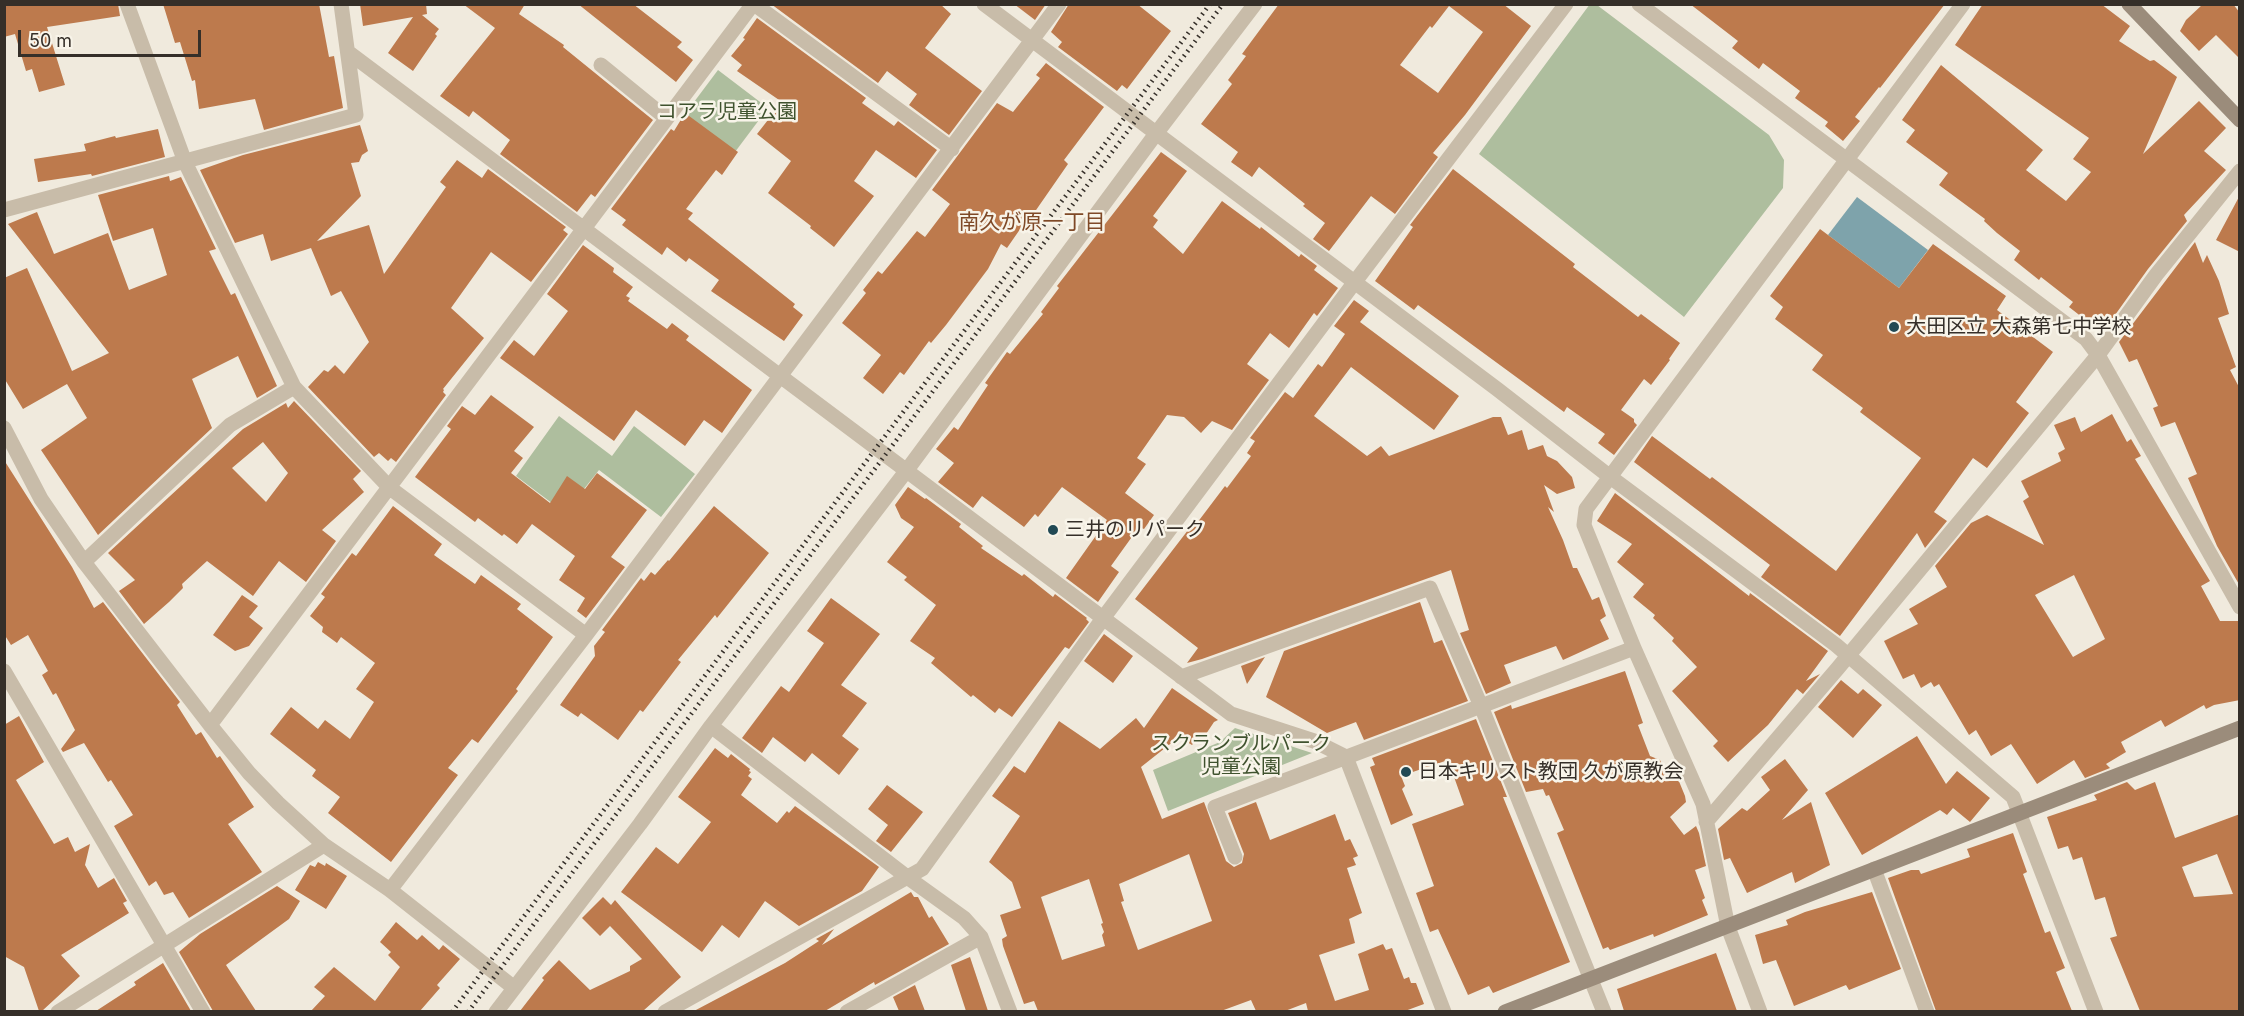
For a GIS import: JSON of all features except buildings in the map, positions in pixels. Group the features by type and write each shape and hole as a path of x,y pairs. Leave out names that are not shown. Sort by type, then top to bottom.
{"street":[{"path":"127,4 185,162 294,387 390,488 586,635"},
{"path":"4,210 356,115 341,4"},
{"path":"210,725 753,4 952,149"},
{"path":"984,4 1155,135 1488,382 1609,476 1849,655 2013,797 2096,1011"},
{"path":"390,890 782,376 1059,4"},
{"path":"496,1011 640,825 711,726 907,470 1155,135 1256,4"},
{"path":"665,1011 922,868 1104,617 1566,4"},
{"path":"1639,4 2086,339 2098,355 2240,607"},
{"path":"1760,1011 1728,927 1703,804 1634,648 1584,525 1586,509 1963,4"},
{"path":"2129,4 2240,120"},
{"path":"348,52 1231,714 1314,741 1346,757 1444,1011"},
{"path":"601,65 666,118"},
{"path":"1706,822 1849,655 2098,355 2156,275 2240,171"},
{"path":"84,562 231,425 294,387"},
{"path":"4,428 11,456 84,562 210,725 278,803 324,845 390,890 513,987"},
{"path":"1181,677 1430,588 1481,706 1604,1011"},
{"path":"1234,857 1215,807 1634,648"},
{"path":"4,671 203,1011"},
{"path":"711,726 964,918 981,937 1010,1011"},
{"path":"1505,1011 2240,728"},
{"path":"58,1011 324,845"},
{"path":"1874,869 1927,1011"},
{"path":"847,1011 981,937"}],"green space":[{"path":"1590,4 1597,5 1769,135 1784,160 1783,188 1684,317 1479,154"},
{"name":"コアラ児童公園","path":"718,70 768,108 735,152 685,114"},
{"path":"559,416 612,456 634,426 695,474 661,517 599,470 565,513 516,476"},
{"name":"スクランブルパーク 児童公園","path":"1235,728 1312,753 1168,811 1153,770 1220,742"}],"water":[{"path":"1857,197 1928,250 1899,288 1828,235"}],"railway":[{"path":"452,1012 1210,4"},
{"path":"468,1012 1223,4"}],"place":[{"name":"大田区立 大森第七中学校","path":"1894,327"},
{"name":"三井のリパーク","path":"1053,530"},
{"name":"日本キリスト教団 久が原教会","path":"1406,772"}],"district":[{"name":"南久が原一丁目","path":"1032,223"}]}
